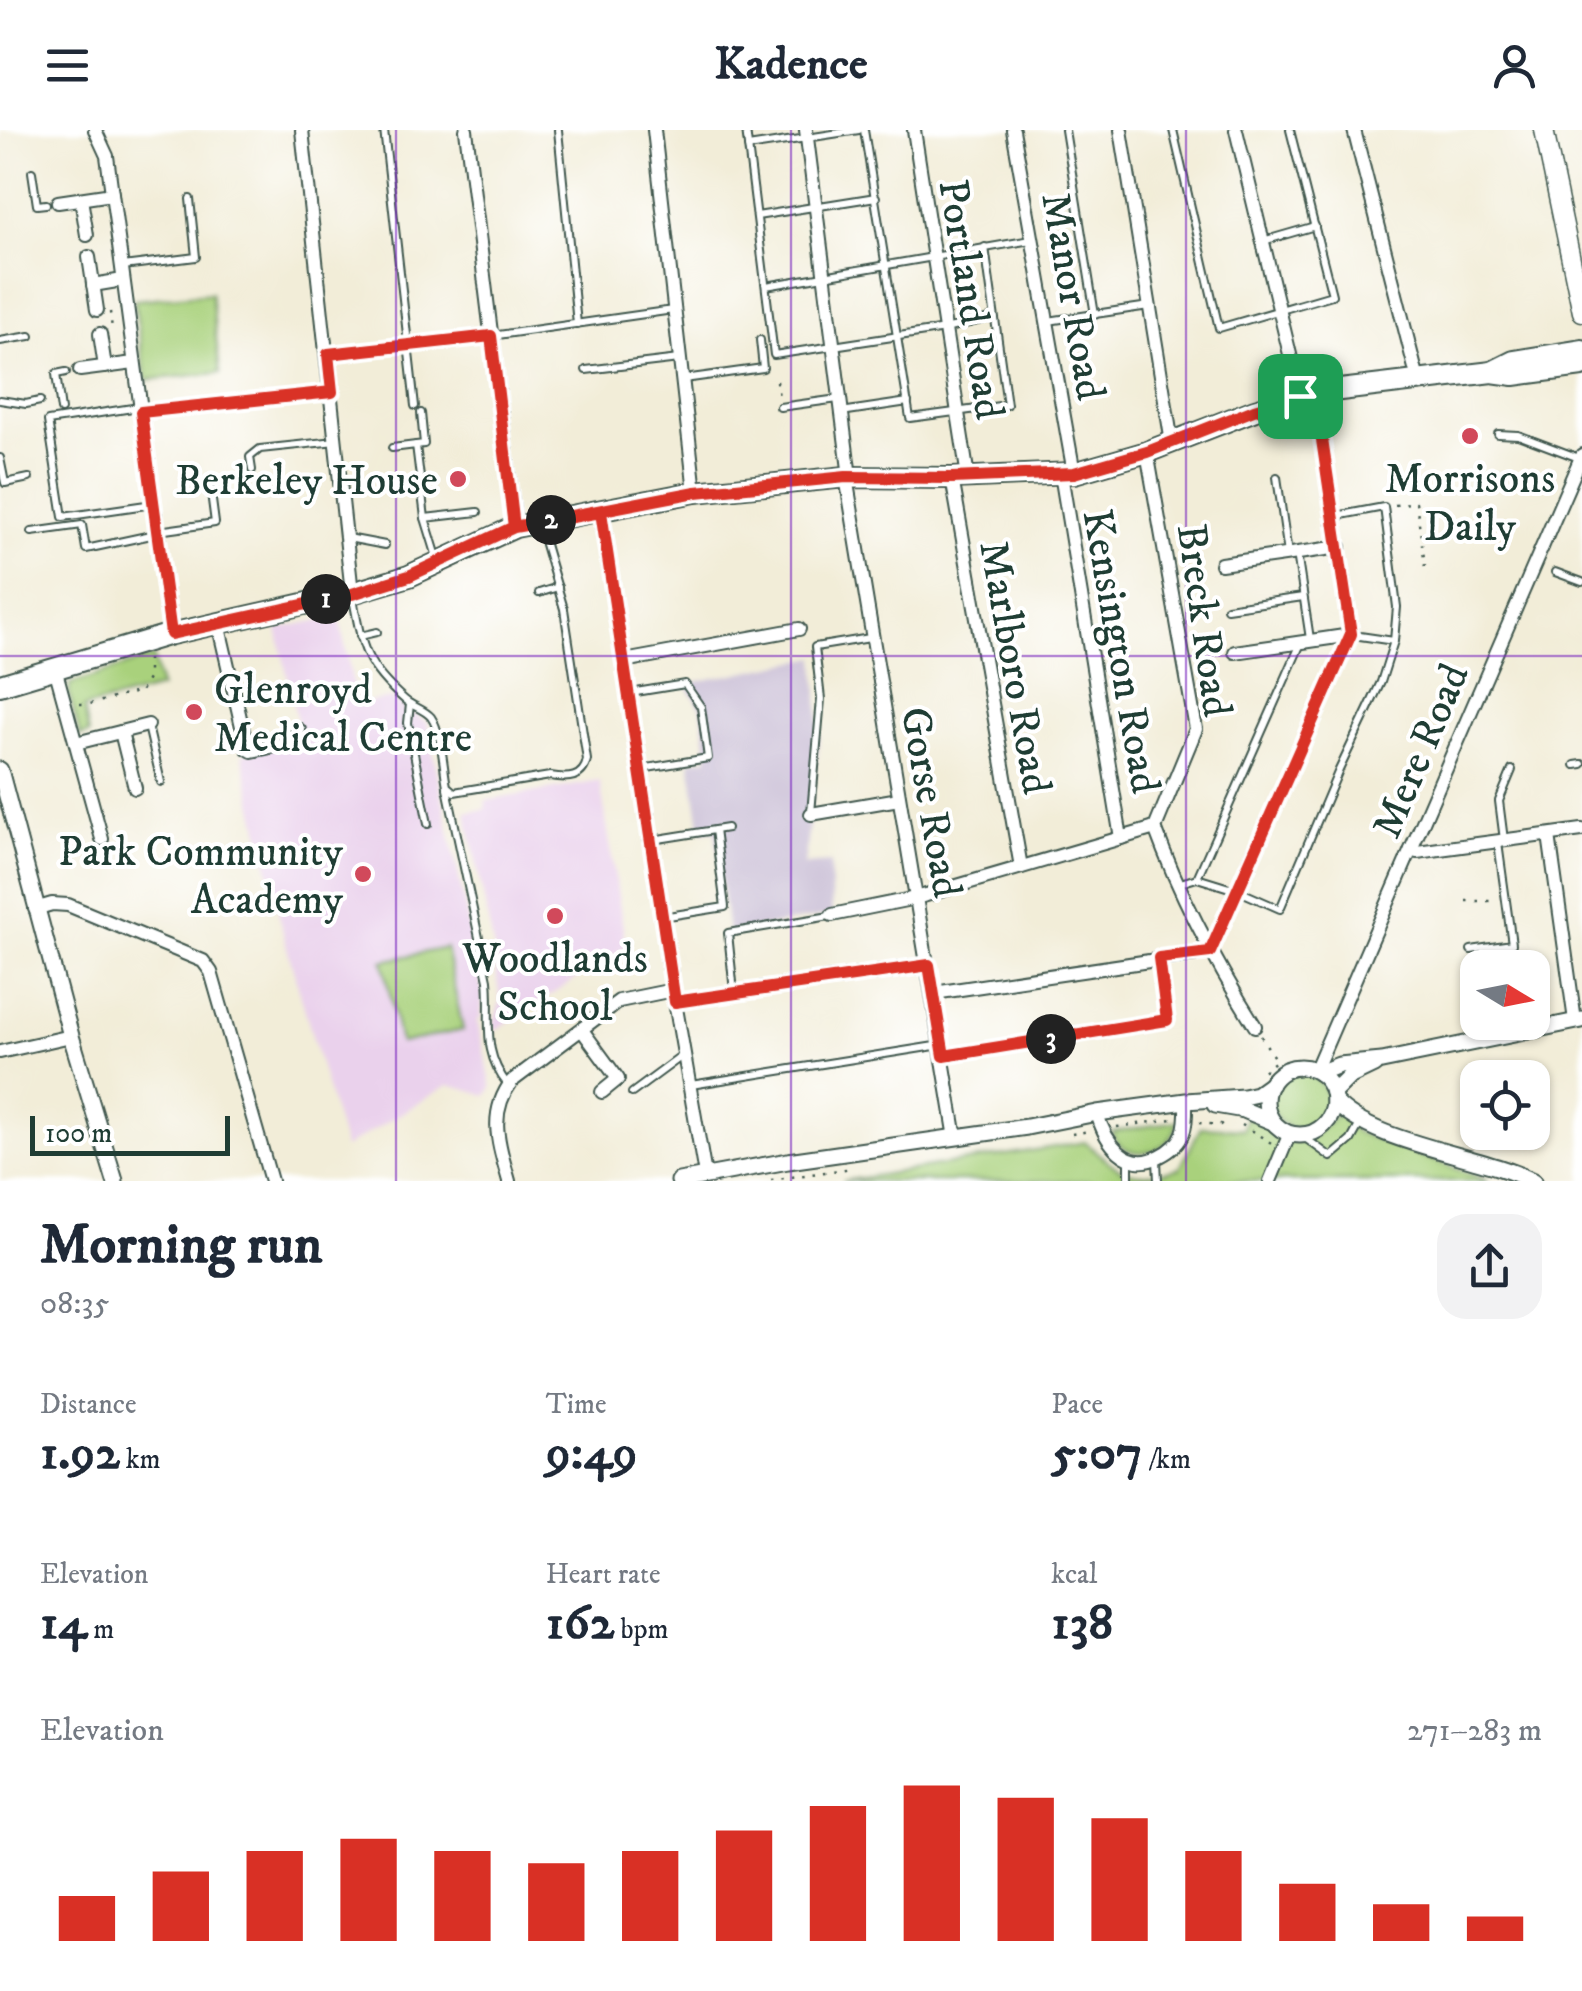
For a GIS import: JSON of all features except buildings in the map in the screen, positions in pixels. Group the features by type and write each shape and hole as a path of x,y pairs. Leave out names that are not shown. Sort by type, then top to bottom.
{"main road":[{"path":"1544,130 1582,312"},
{"path":"1492,372 1514,361 1582,350"},
{"path":"0,685 218,623 326,609 352,594 409,576 514,527 696,492 848,477 1067,474 1147,452 1254,410 1308,394 1492,372 1514,376 1582,366"}],"street":[{"path":"95,130 104,145 112,194 171,634"},
{"path":"302,130 352,594"},
{"path":"466,130 514,527"},
{"path":"654,130 696,492"},
{"name":"Portland Road","path":"914,130 958,411 960,478"},
{"name":"Manor Road","path":"1013,130 1067,474"},
{"path":"1121,130 1172,443"},
{"path":"1210,952 1351,634 1336,516 1308,394 1279,308 1236,130"},
{"path":"1354,130 1418,380"},
{"name":"Gorse Road","path":"806,135 872,638 956,1138"},
{"path":"52,203 112,194"},
{"path":"81,198 86,235"},
{"path":"89,257 100,284 97,310"},
{"path":"100,284 122,273"},
{"path":"105,367 106,333"},
{"path":"73,371 134,363"},
{"name":"Breck Road","path":"1147,452 1196,730 1154,828"},
{"name":"Mere Road","path":"1317,1072 1581,457"},
{"name":"Kensington Road","path":"1067,474 1121,838"},
{"name":"Marlboro Road","path":"960,478 1021,867"},
{"path":"601,512 705,1178"},
{"path":"1221,564 1340,546"},
{"path":"218,623 248,754 290,742 300,730"},
{"path":"624,660 799,630"},
{"path":"1235,652 1351,634"},
{"path":"55,668 102,838"},
{"path":"76,743 148,725"},
{"path":"121,732 135,788"},
{"path":"0,770 35,909 114,1181"},
{"path":"810,814 898,799"},
{"path":"832,916 916,898 1154,828 1210,952 1255,1026"},
{"path":"1411,850 1582,830"},
{"path":"679,1181 1097,1114 1250,1096 1287,1070 1317,1072 1339,1065 1382,1062 1579,1021 1549,836"},
{"path":"35,909 68,905 203,961 211,972 271,1181"},
{"path":"934,993 1210,952"},
{"path":"509,1181 497,1137 496,1114 508,1086 620,1001 734,994 929,965"},
{"path":"582,1030 618,1079 602,1092"},
{"path":"0,1052 71,1036"},
{"path":"1324,1125 1332,1114 1334,1097 1349,1077 1382,1062"},
{"path":"1317,1072 1343,1110 1360,1125"},
{"path":"1272,1084 1266,1103 1273,1122"},
{"path":"1097,1114 1106,1140 1129,1159 1148,1162 1176,1144 1183,1132 1186,1101"},
{"path":"1186,1101 1244,1110 1295,1134"},
{"path":"1270,1181 1295,1134 1337,1124 1379,1130 1533,1181"}],"lane":[{"path":"384,130 408,345 424,444 392,448"},
{"path":"558,130 577,324"},
{"path":"746,130 774,355 994,317"},
{"path":"748,148 806,135 862,130 910,418 1008,405 985,246"},
{"path":"1065,130 1095,316"},
{"path":"1173,130 1219,328 1332,295 1290,130"},
{"path":"32,172 37,205 52,203"},
{"path":"758,216 876,197"},
{"path":"122,273 196,258 190,198"},
{"path":"1263,241 1314,226"},
{"path":"766,286 1031,240"},
{"path":"1044,322 1150,306"},
{"path":"328,354 674,310"},
{"path":"0,341 30,336"},
{"path":"683,379 764,368 760,340"},
{"path":"586,370 680,359"},
{"path":"61,410 56,374 73,371"},
{"path":"153,504 63,517 48,421 332,392"},
{"path":"0,400 26,404 40,401"},
{"path":"780,408 908,402"},
{"path":"1498,434 1518,435 1581,457"},
{"path":"252,470 250,457 260,449 337,440"},
{"path":"416,445 425,518 438,562"},
{"path":"0,458 6,483 28,478"},
{"path":"1197,878 1306,641 1303,597 1278,477"},
{"path":"32,532 82,525 86,549 157,532 215,524 210,485"},
{"path":"1176,884 1197,878 1239,890 1280,909 1381,682 1394,642 1398,607 1384,507 1336,516"},
{"path":"425,518 478,512"},
{"path":"447,786 454,792 467,791 550,776 579,775 584,770 587,760 582,724 558,587 539,522"},
{"path":"346,538 385,545"},
{"path":"1554,572 1582,582"},
{"path":"540,593 558,587"},
{"path":"352,594 371,666 434,720 488,980 486,1047 494,1068 508,1086"},
{"path":"1228,608 1303,597"},
{"path":"360,636 377,632"},
{"path":"1351,634 1394,642"},
{"path":"810,814 821,718 815,647 872,638"},
{"path":"629,693 685,684 701,708 708,758 640,769"},
{"path":"566,694 577,692"},
{"path":"415,705 408,723 428,824"},
{"path":"571,726 582,724"},
{"path":"148,725 161,782"},
{"path":"1471,950 1512,944 1499,801 1512,770"},
{"path":"651,840 727,828"},
{"path":"662,916 725,907 715,830"},
{"path":"1496,900 1506,901"},
{"path":"734,994 728,933 832,916"},
{"path":"688,1085 1167,1020 1159,958"},
{"path":"632,1093 684,1056"},
{"path":"1295,1134 1331,1156 1360,1125"},
{"path":"1157,1158 1158,1181"},
{"path":"1129,1159 1129,1181"}],"path":[{"path":"100,284 106,333"},
{"path":"777,381 780,408"},
{"path":"1384,507 1416,502 1425,565 1422,572"},
{"path":"142,698 150,666 144,642"},
{"path":"64,700 97,703 141,691"},
{"path":"97,703 98,709"},
{"path":"1466,901 1496,900"},
{"path":"1255,1026 1276,1060"}],"shaded area":[{"name":"Park Community Academy","path":"339,616 357,704 392,698 427,723 483,994 481,1018 477,1020 492,1088 486,1095 448,1085 344,1148 284,937 242,754 274,746 299,730 277,629"},
{"path":"816,657 820,736 804,865 830,863 832,915 728,933 715,831 701,832 690,761 708,758 701,708 685,684"},
{"name":"Woodlands School","path":"600,781 626,947 491,1033 500,1001 497,964 466,812 486,809 485,801"}],"green space":[{"path":"211,293 220,373 146,380 134,300"},
{"path":"153,657 160,688 84,708 89,734 80,736 70,684"},
{"path":"446,948 463,1030 400,1043 383,961"},
{"path":"1299,1073 1319,1081 1327,1101 1319,1121 1299,1129 1279,1121 1271,1101 1279,1081"},
{"path":"1338,1113 1356,1132 1489,1181 843,1181 1085,1142 1118,1168 1150,1174 1180,1168 1201,1127 1243,1129 1246,1116 1296,1142 1313,1136"},
{"path":"1177,1121 1168,1141 1148,1152 1127,1149 1112,1132"}],"place":[{"name":"Morrisons Daily","path":"1470,436"},
{"name":"Berkeley House","path":"458,479"},
{"name":"Glenroyd Medical Centre","path":"194,712"},
{"name":"Park Community Academy","path":"363,874"},
{"name":"Woodlands School","path":"555,916"}],"route":[{"path":"1300,396 1147,452 1074,473 846,477 696,492 601,512 514,527 409,576 352,594 171,634 141,412 332,392 328,354 491,336 514,527 539,522 601,512 675,1002 929,965 944,1056 1167,1020 1159,958 1210,952 1351,634 1315,393 1300,396"}]}
